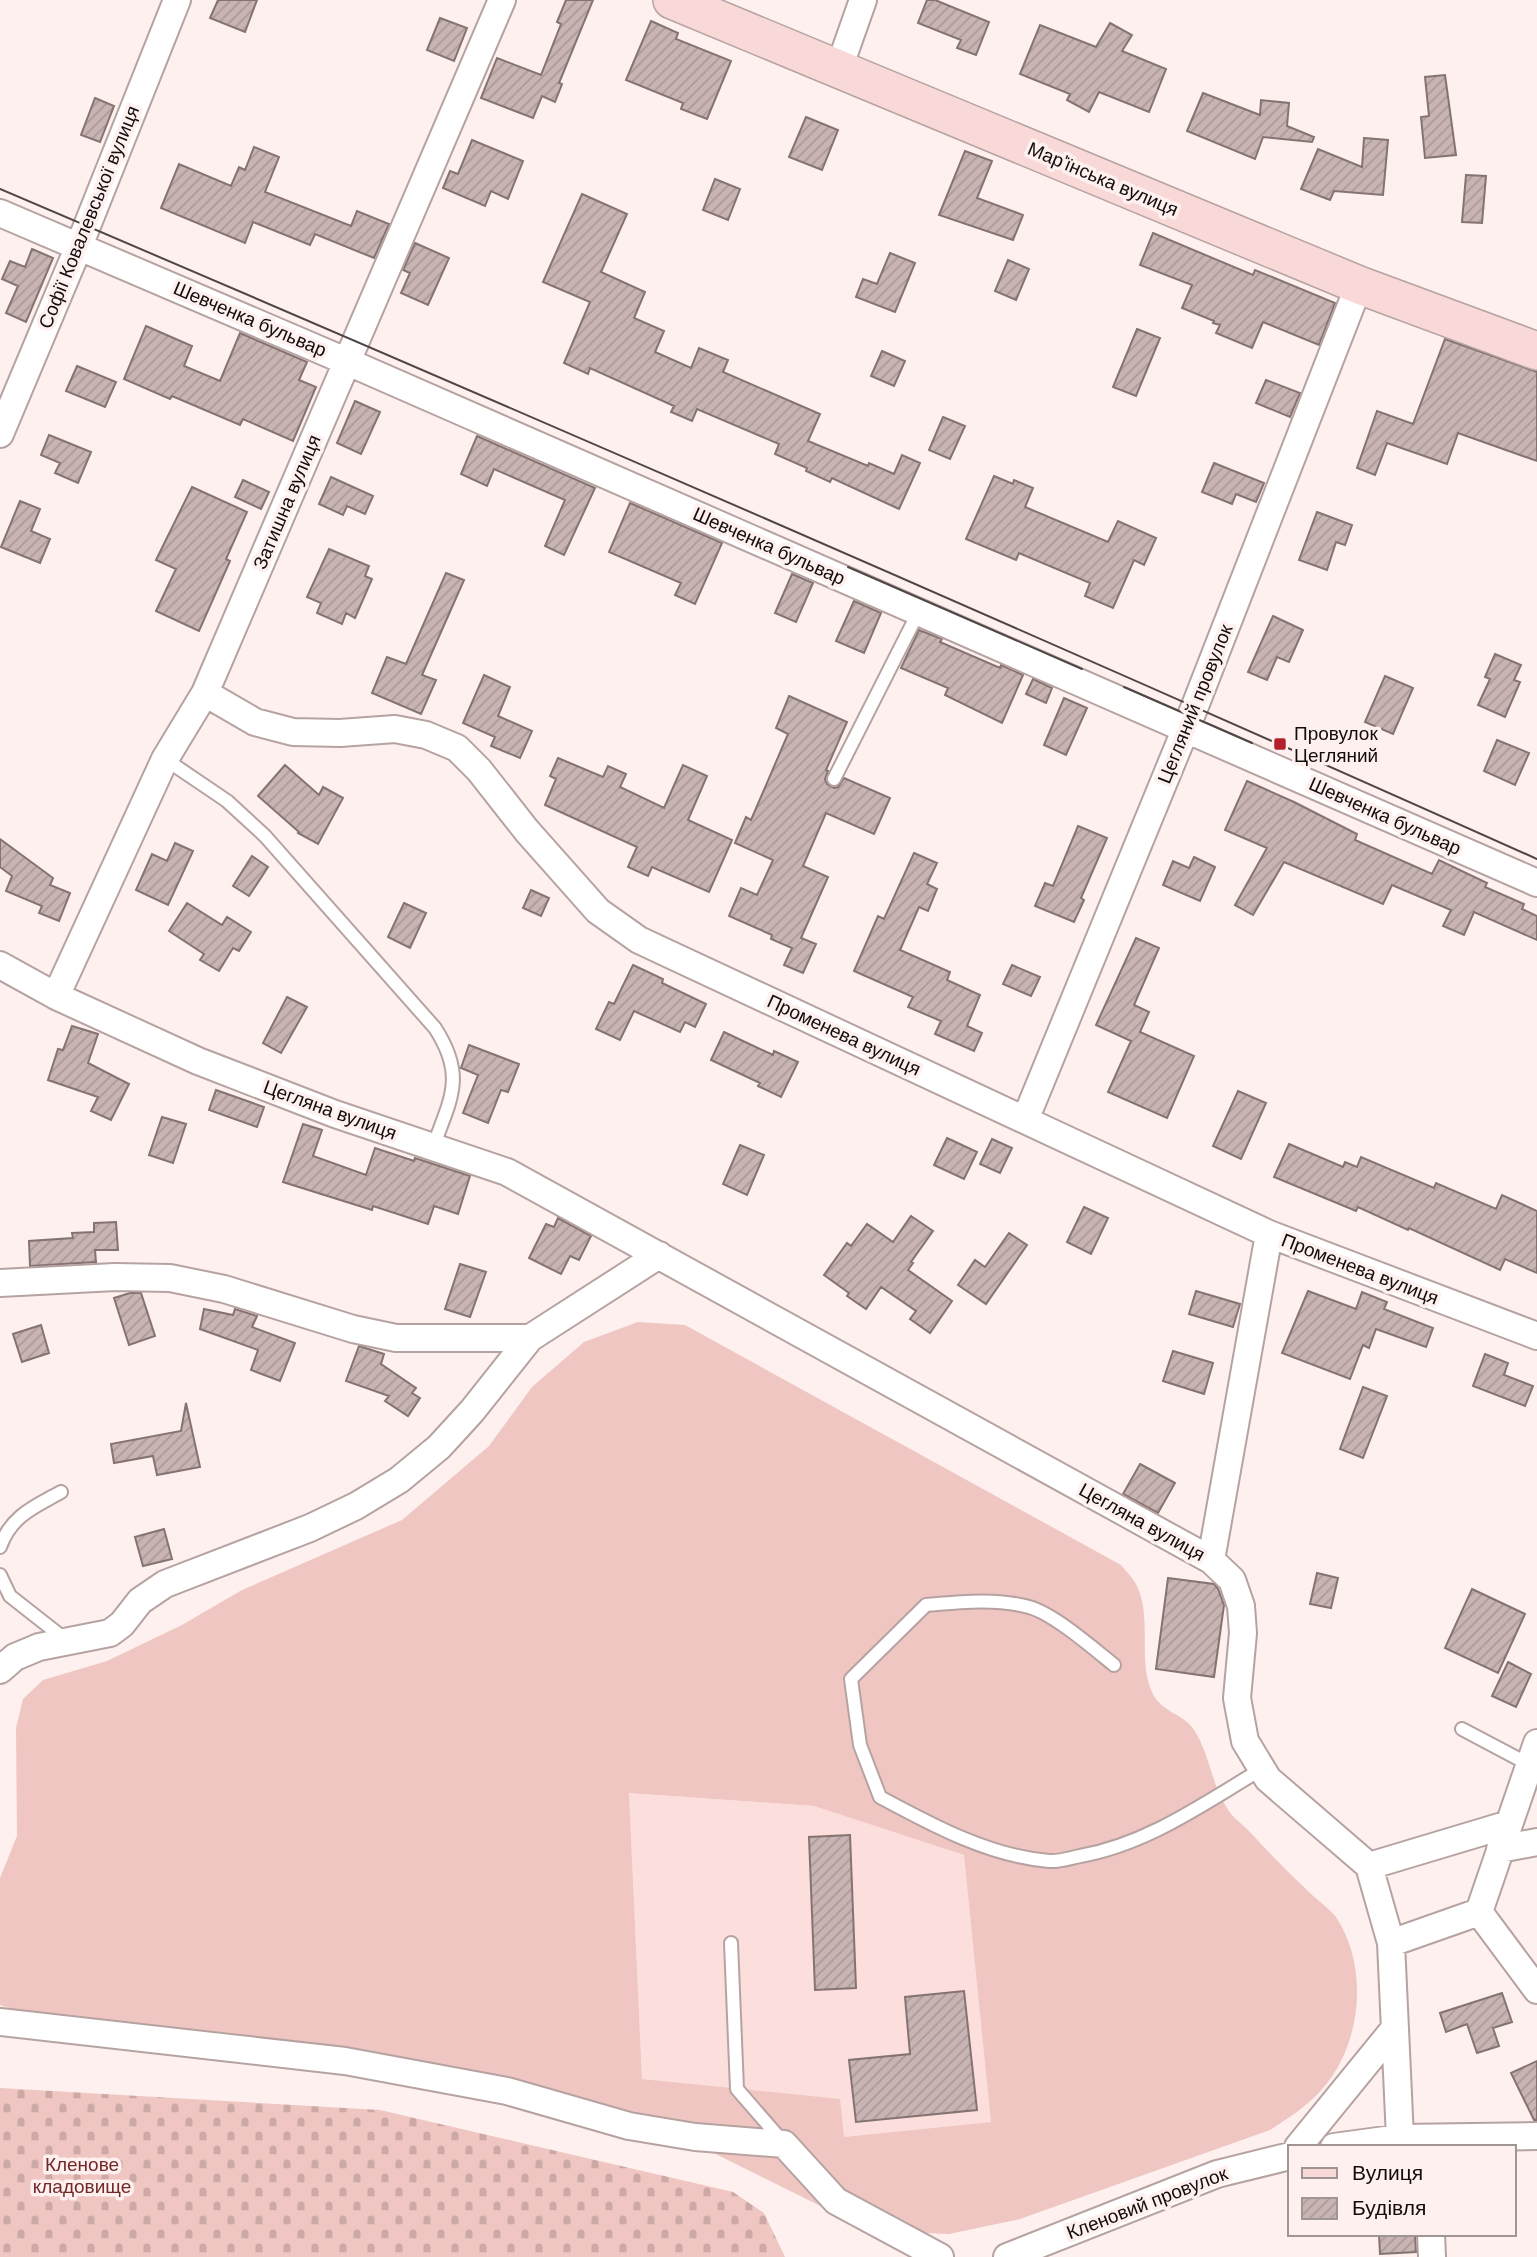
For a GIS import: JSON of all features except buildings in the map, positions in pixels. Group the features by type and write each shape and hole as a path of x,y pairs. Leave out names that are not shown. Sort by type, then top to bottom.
{"street":[{"name":"Софії Ковалевської вулиця","path":"0,434 79,246 177,0"},
{"name":"Затишна вулиця","path":"56,996 165,759 205,694 502,0"},
{"name":"Мар'їнська вулиця","path":"672,0 1359,285 1537,351"},
{"path":"839,68 863,0"},
{"name":"Шевченка бульвар","path":"0,213 348,362 1537,883"},
{"name":"Цегляний провулок","path":"1025,1120 1186,728 1359,285"},
{"name":"Променева вулиця","path":"205,694 255,722 293,732 340,733 395,729 426,735 457,748 480,770 527,831 598,911 639,940 1269,1234 1537,1336"},
{"name":"Цегляна вулиця","path":"0,965 56,996 198,1061 335,1114 507,1172 1211,1560 1232,1580 1241,1606 1243,1633 1237,1698 1245,1741 1268,1779 1369,1866"},
{"path":"1211,1560 1269,1234"},
{"path":"0,1670 15,1657 39,1647 110,1633 122,1624 140,1601 165,1584 310,1528 356,1506 399,1480 439,1447 472,1411 530,1338 659,1255"},
{"path":"0,1283 115,1277 170,1278 224,1289 353,1329 396,1338 530,1338"},
{"path":"1479,1912 1535,1759"},
{"path":"1417,2140 1395,2028 1391,1943 1369,1866 1509,1824"},
{"path":"1500,1849 1537,1842"},
{"path":"1391,1943 1479,1912"},
{"path":"1479,1912 1537,1990"},
{"path":"0,2022 345,2061 507,2091 629,2126 695,2137 784,2144 836,2201 940,2257"},
{"path":"1300,2145 1395,2028"},
{"path":"1358,2145 1537,2136"},
{"name":"Кленовий провулок","path":"1007,2257 1217,2174 1288,2156"},
{"path":"1431,2236 1432,2257"}],"lane":[{"path":"834,779 919,611"},
{"path":"165,759 227,801 265,836 435,1028 447,1047 453,1069 453,1091 433,1147"},
{"path":"0,1548 5,1533 21,1514 61,1492"},
{"path":"0,1575 10,1596 69,1642"},
{"path":"1114,1665 1066,1628 1030,1607 981,1601 926,1605 851,1679 860,1745 880,1797 921,1819 1000,1852 1051,1861 1103,1852 1154,1833 1262,1769"},
{"path":"1462,1728 1535,1759"},
{"path":"731,1943 737,2088 784,2144"}],"shaded area":[{"path":"629,1793 814,1806 964,1855 992,2122 844,2137 737,2089 642,2079"}],"green space":[{"path":"638,1322 685,1325 1121,1565 1135,1583 1142,1599 1146,1670 1154,1696 1194,1730 1204,1749 1217,1789 1232,1814 1336,1917 1347,1937 1357,1981 1353,2027 1337,2069 1312,2099 1270,2130 1020,2219 949,2234 871,2231 651,2122 513,2081 372,2051 31,2016 0,2005 0,1878 17,1836 16,1728 23,1699 43,1680 107,1661 182,1625 242,1590 402,1520 489,1446 532,1387 584,1342","holes":["629,1793 814,1806 964,1855 991,2122 844,2137 840,2099 642,2079"]},
{"name":"Кленове кладовище","path":"0,2088 380,2110 733,2192 764,2213 785,2257 0,2257"}],"tram line":[{"path":"0,189 770,521 1537,859"},
{"path":"848,567 1082,669"},
{"path":"1124,687 1252,743"}],"place":[{"name":"Провулок Цегляний","path":"1280,744"}]}
